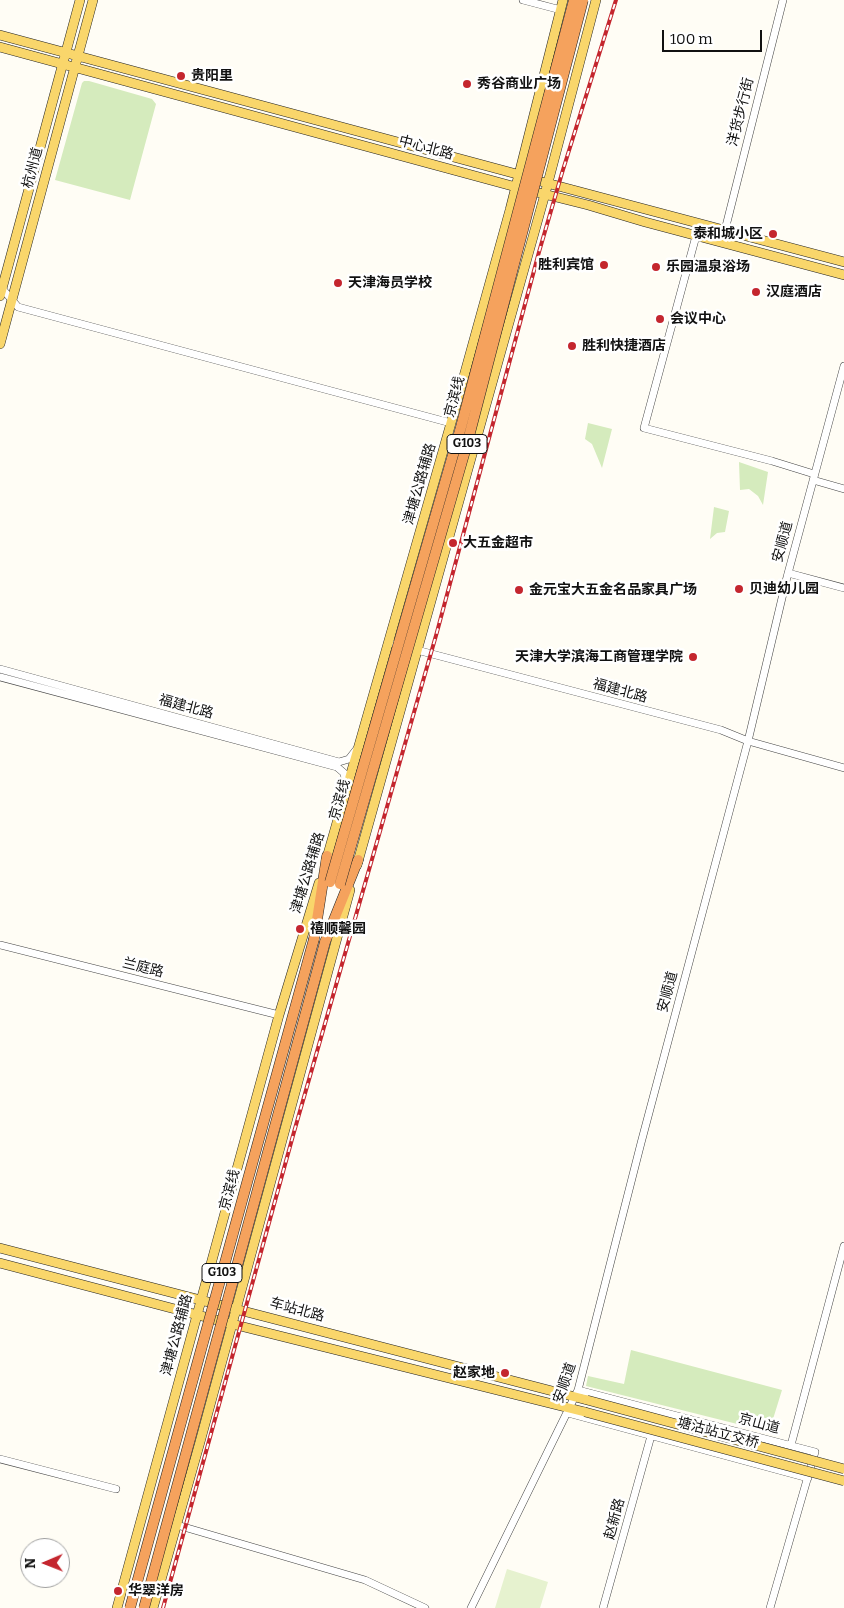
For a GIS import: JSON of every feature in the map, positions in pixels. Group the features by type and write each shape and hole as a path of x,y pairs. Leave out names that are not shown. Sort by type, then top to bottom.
{"highway":[{"name":"京滨线","path":"144,1608 325,942 335,883 461,427 574,0"},
{"name":"京滨线","path":"130,1608 314,938 335,883 467,444 583,0"},
{"path":"314,938 327,856"},
{"name":"G103","path":"325,942 358,860"}],"main road":[{"name":"杭州道","path":"0,344 70,83 70,35 80,0"},
{"path":"0,47 47,60 69,59 83,38 93,0"},
{"name":"津塘公路辅路","path":"117,1608 279,1016 360,746 451,423 510,210 563,0"},
{"name":"G103","path":"153,1608 358,860 547,188 596,0"},
{"name":"中心北路","path":"0,35 49,48 87,70 516,187 528,190 547,188 571,189 844,262"},
{"path":"49,48 61,47 70,35"},
{"name":"杭州道","path":"1,290 58,79 69,59"},
{"name":"中心北路","path":"69,59 519,175 567,200 844,276"},
{"path":"47,60 56,66 58,79"},
{"path":"490,180 500,184 507,193 510,200 510,210"},
{"path":"510,210 518,198 528,190"},
{"path":"538,216 543,207 549,203 558,199 567,200"},
{"name":"车站北路","path":"0,1248 577,1393 587,1400"},
{"name":"车站北路","path":"0,1262 232,1324 569,1410 585,1412"},
{"name":"塘沽站立交桥","path":"587,1400 844,1469"},
{"name":"塘沽站立交桥","path":"585,1412 844,1480"}],"street":[{"path":"523,0 561,10"},
{"name":"洋货步行街","path":"724,230 782,0"},
{"path":"696,236 644,428 770,461 844,489"},
{"path":"1,290 18,307 451,423"},
{"name":"安顺道","path":"471,1608 577,1393 640,1142 748,742 788,573 844,366"},
{"path":"788,573 844,588"},
{"name":"福建北路","path":"389,642 721,730 748,742 844,768"},
{"name":"福建北路","path":"0,669 339,762 349,759 360,746"},
{"name":"福建北路","path":"0,677 337,767 341,769 346,777 346,791"},
{"name":"兰庭路","path":"0,945 279,1016"},
{"name":"京山道","path":"577,1393 791,1445 844,1246"},
{"path":"569,1410 651,1436 808,1478"},
{"name":"赵新路","path":"603,1608 651,1436"},
{"path":"770,1608 815,1452 791,1445"},
{"path":"0,1459 116,1489"},
{"path":"177,1525 365,1580 426,1608"}],"green space":[{"path":"84,81 152,99 156,104 130,200 55,180"},
{"path":"588,423 612,429 602,468 592,444 585,439"},
{"path":"739,462 768,472 763,505 758,496 749,489 740,490"},
{"path":"714,507 729,511 725,532 717,533 710,539"},
{"path":"631,1350 782,1390 769,1432 586,1386 588,1376 624,1384"},
{"path":"507,1569 548,1582 540,1608 495,1608"}],"railway":[{"path":"163,1608 294,1132 437,632 539,252 616,0"}],"place":[{"name":"贵阳里","path":"181,76"},
{"name":"秀谷商业广场","path":"467,84"},
{"name":"泰和城小区","path":"773,234"},
{"name":"胜利宾馆","path":"604,265"},
{"name":"乐园温泉浴场","path":"656,267"},
{"name":"天津海员学校","path":"338,283"},
{"name":"汉庭酒店","path":"756,292"},
{"name":"会议中心","path":"660,319"},
{"name":"胜利快捷酒店","path":"572,346"},
{"name":"大五金超市","path":"453,543"},
{"name":"贝迪幼儿园","path":"739,589"},
{"name":"金元宝大五金名品家具广场","path":"519,590"},
{"name":"天津大学滨海工商管理学院","path":"693,657"},
{"name":"禧顺馨园","path":"300,929"},
{"name":"赵家地","path":"505,1373"},
{"name":"华翠洋房","path":"118,1591"}]}
